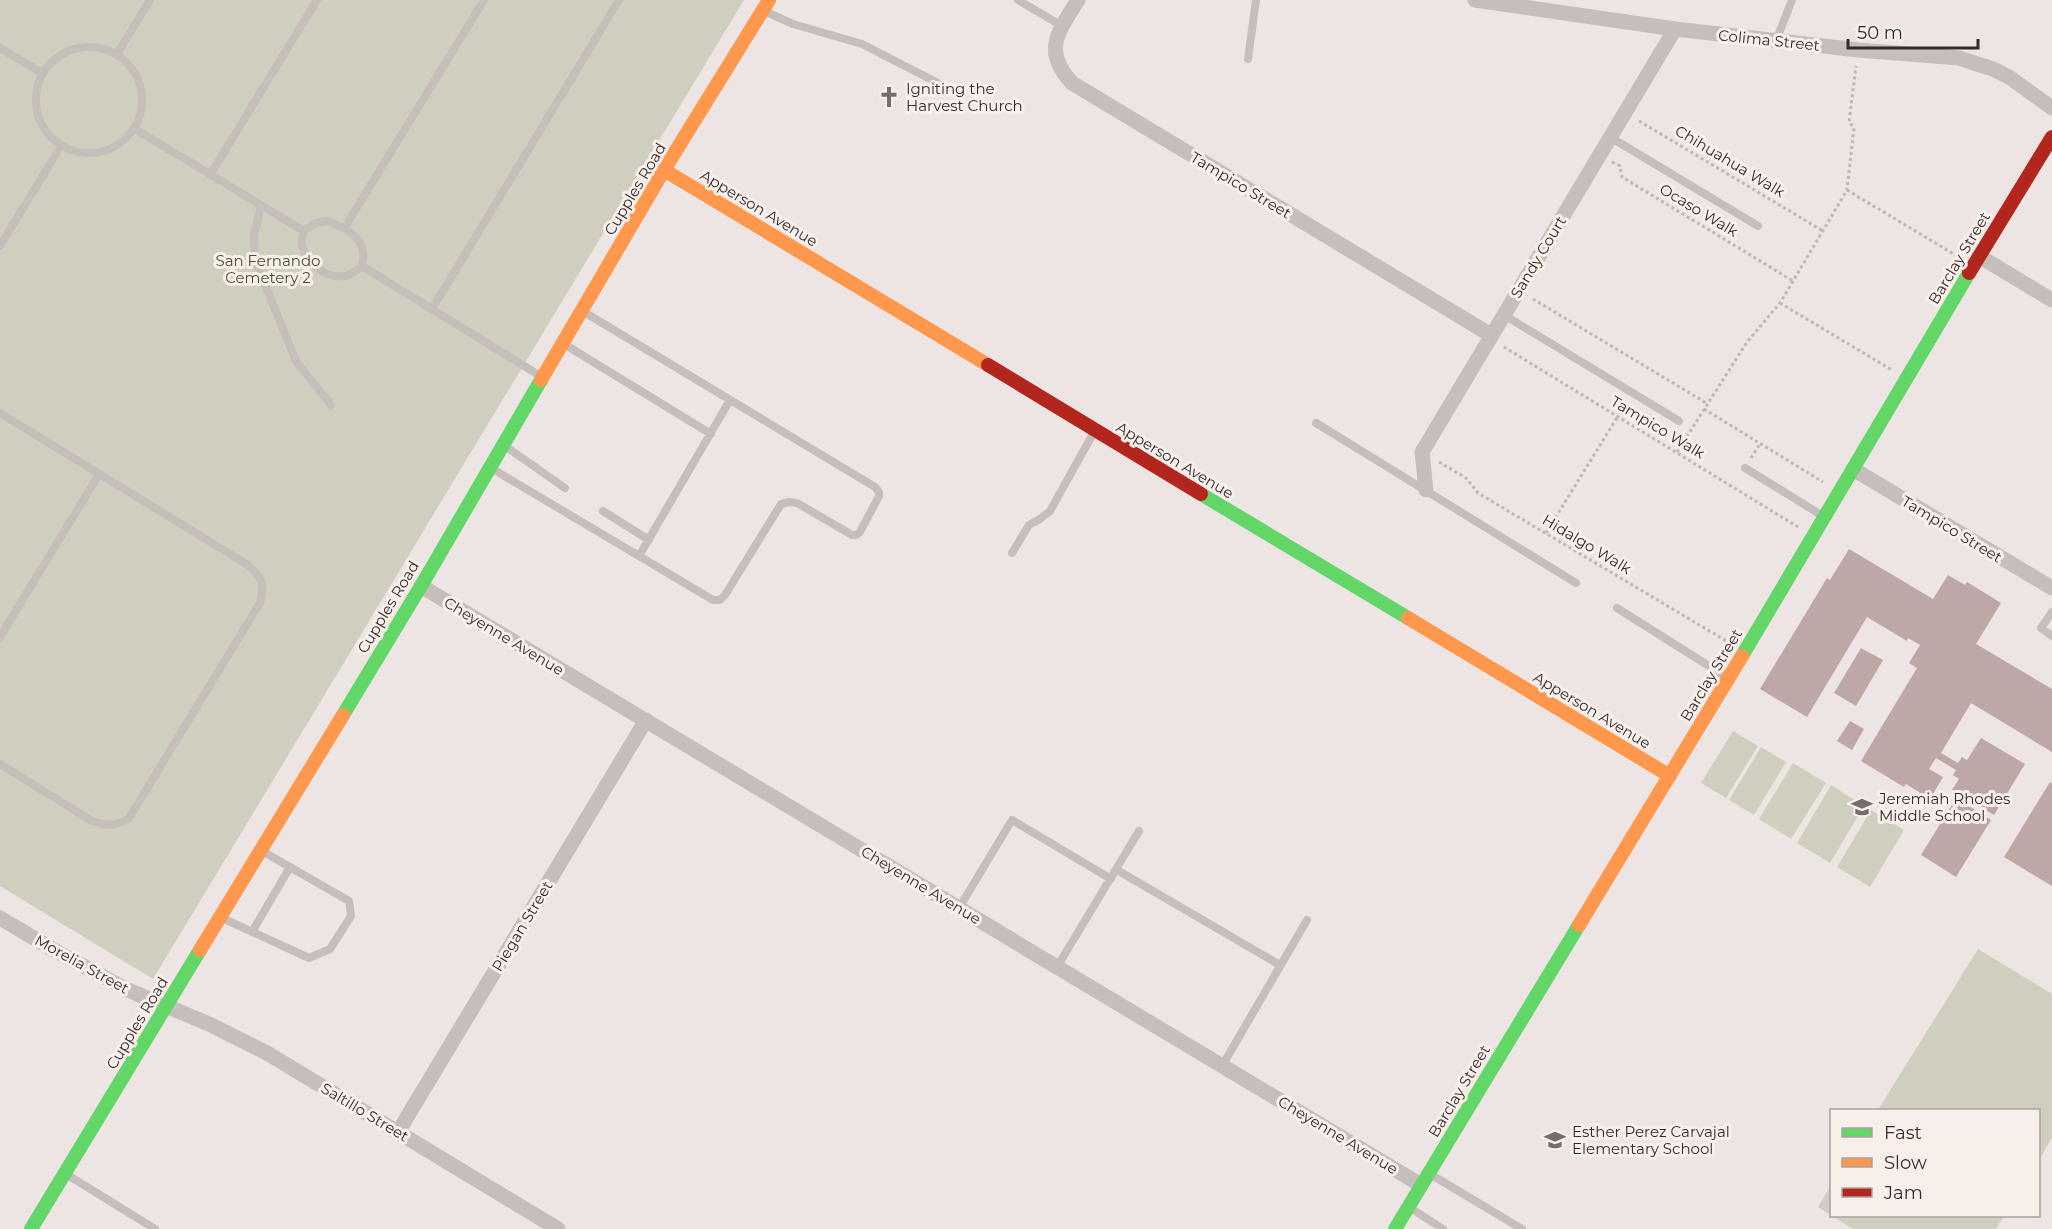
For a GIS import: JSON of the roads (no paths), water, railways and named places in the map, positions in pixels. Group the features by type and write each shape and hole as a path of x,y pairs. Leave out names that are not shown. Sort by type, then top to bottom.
{"street":[{"name":"Colima Street","path":"1475,0 1554,6 1675,29 1858,50 1959,58 2009,77 2052,108"},
{"name":"Tampico Street","path":"1076,1 1062,26 1054,48 1058,66 1072,83 1490,337"},
{"name":"Cupples Road","path":"31,1229 421,586 664,170 766,5"},
{"name":"Sandy Court","path":"1426,490 1422,452 1675,29"},
{"name":"Barclay Street","path":"1395,1229 1745,652 2052,137"},
{"name":"Apperson Avenue","path":"664,170 1670,776"},
{"path":"1976,261 2052,300"},
{"name":"Tampico Street","path":"1853,470 2052,588"},
{"name":"Cheyenne Avenue","path":"421,586 1222,1066 1425,1179"},
{"name":"Piegan Street","path":"398,1132 646,720"},
{"name":"Morelia Street","path":"0,918 119,985 167,1007"},
{"name":"Saltillo Street","path":"167,1007 209,1024 267,1053 558,1229"}],"lane":[{"path":"117,54 150,0"},
{"path":"210,175 317,0"},
{"path":"345,227 484,0"},
{"path":"432,309 619,0"},
{"path":"1018,0 1062,26"},
{"path":"1248,59 1256,0"},
{"path":"1776,41 1792,0"},
{"path":"766,5 793,24 862,44 938,83"},
{"path":"0,48 42,73"},
{"path":"76,48 97,48 117,54 132,69 141,88 142,109 135,129 121,143 102,152 81,153 61,146 46,132 37,113 36,92 42,73 57,57 76,48"},
{"path":"135,129 304,231"},
{"path":"1610,137 1758,226"},
{"path":"0,246 61,146"},
{"path":"261,205 254,235 255,260 296,361 331,405"},
{"path":"327,221 345,227 359,240 365,255 362,266 348,276 334,276 321,271 308,259 301,244 304,231 315,223 327,221"},
{"path":"362,266 543,377"},
{"path":"490,468 713,600 720,600 725,595 781,504 797,503 852,534 856,535 860,532 879,496 875,487 582,310"},
{"path":"1504,315 1679,421"},
{"path":"563,343 711,434"},
{"path":"639,556 730,400"},
{"path":"0,413 248,565 261,577 263,590 260,603 129,818 118,825 105,826 92,821 0,764"},
{"path":"1316,423 1576,583"},
{"path":"1012,553 1029,525 1050,510 1095,430"},
{"path":"503,445 565,488"},
{"path":"1745,468 1824,517"},
{"path":"0,637 99,474"},
{"path":"603,511 649,540"},
{"path":"1617,609 1729,678"},
{"path":"2052,612 2041,628 2052,636"},
{"path":"959,908 1012,820 1111,879"},
{"path":"1057,967 1139,831"},
{"path":"221,918 309,958 330,949 351,916 349,901 261,850"},
{"path":"252,932 290,867"},
{"path":"1117,870 1280,965"},
{"path":"1222,1066 1307,920"},
{"path":"65,1173 155,1229"},
{"path":"1425,1179 1522,1229"},
{"path":"1408,1207 1443,1229"}],"place":[{"name":"Igniting the Harvest Church","path":"889,97"},
{"name":"Jeremiah Rhodes Middle School","path":"1862,807"},
{"name":"Esther Perez Carvajal Elementary School","path":"1555,1140"}],"park label":[{"name":"San Fernando Cemetery 2","path":"268,268"}]}
